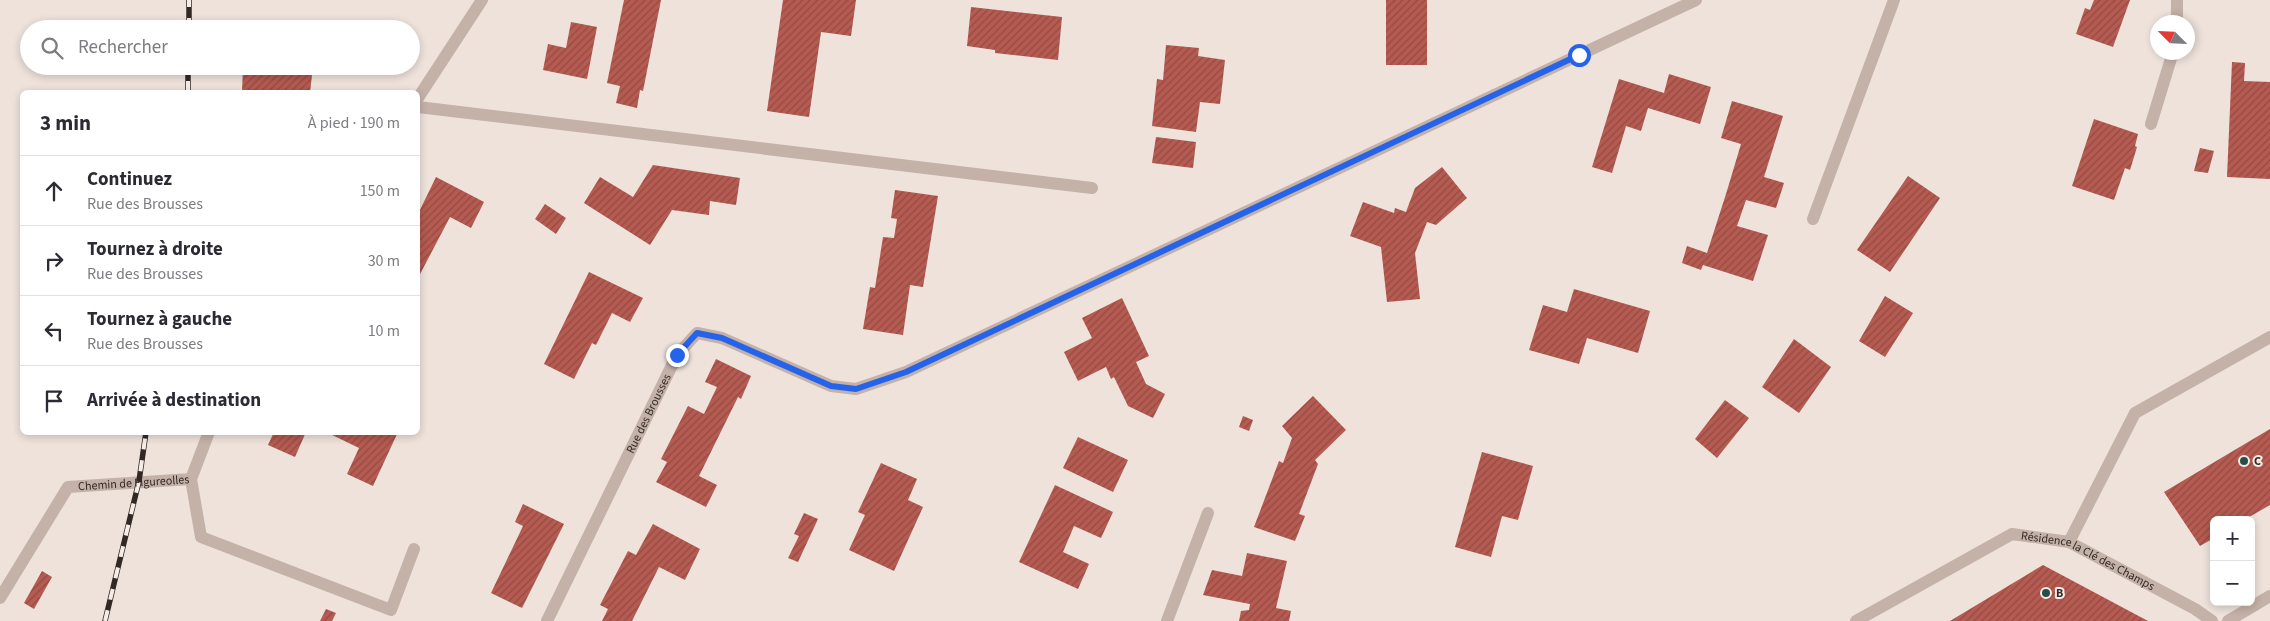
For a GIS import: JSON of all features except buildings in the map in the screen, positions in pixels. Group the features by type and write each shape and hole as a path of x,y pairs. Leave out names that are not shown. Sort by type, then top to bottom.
{"street":[{"path":"420,95 482,0"},
{"name":"Rue des Brousses","path":"547,621 677,355 697,333 722,338 831,386 856,389 906,372 1696,0"},
{"path":"1813,219 1894,0"},
{"path":"2177,0 2177,15"},
{"path":"2151,124 2171,60"},
{"path":"420,107 1092,188"},
{"path":"2069,542 2135,413 2270,337"},
{"name":"Chemin de Figureolles","path":"0,598 68,487 191,479 208,435"},
{"path":"191,479 201,537 391,610 414,549"},
{"path":"1167,621 1208,513"},
{"name":"Résidence la Clé des Champs","path":"1856,621 2012,534 2069,542 2195,609 2212,621"},
{"path":"2228,621 2270,596"}],"railway":[{"path":"189,0 189,20"},
{"path":"188,75 188,90"},
{"path":"105,621 139,481 146,435"}],"place":[{"name":"C","path":"2244,461"},
{"name":"B","path":"2046,593"}],"route":[{"path":"677,355 697,333 722,338 831,386 856,389 906,372 1579,55"}]}
